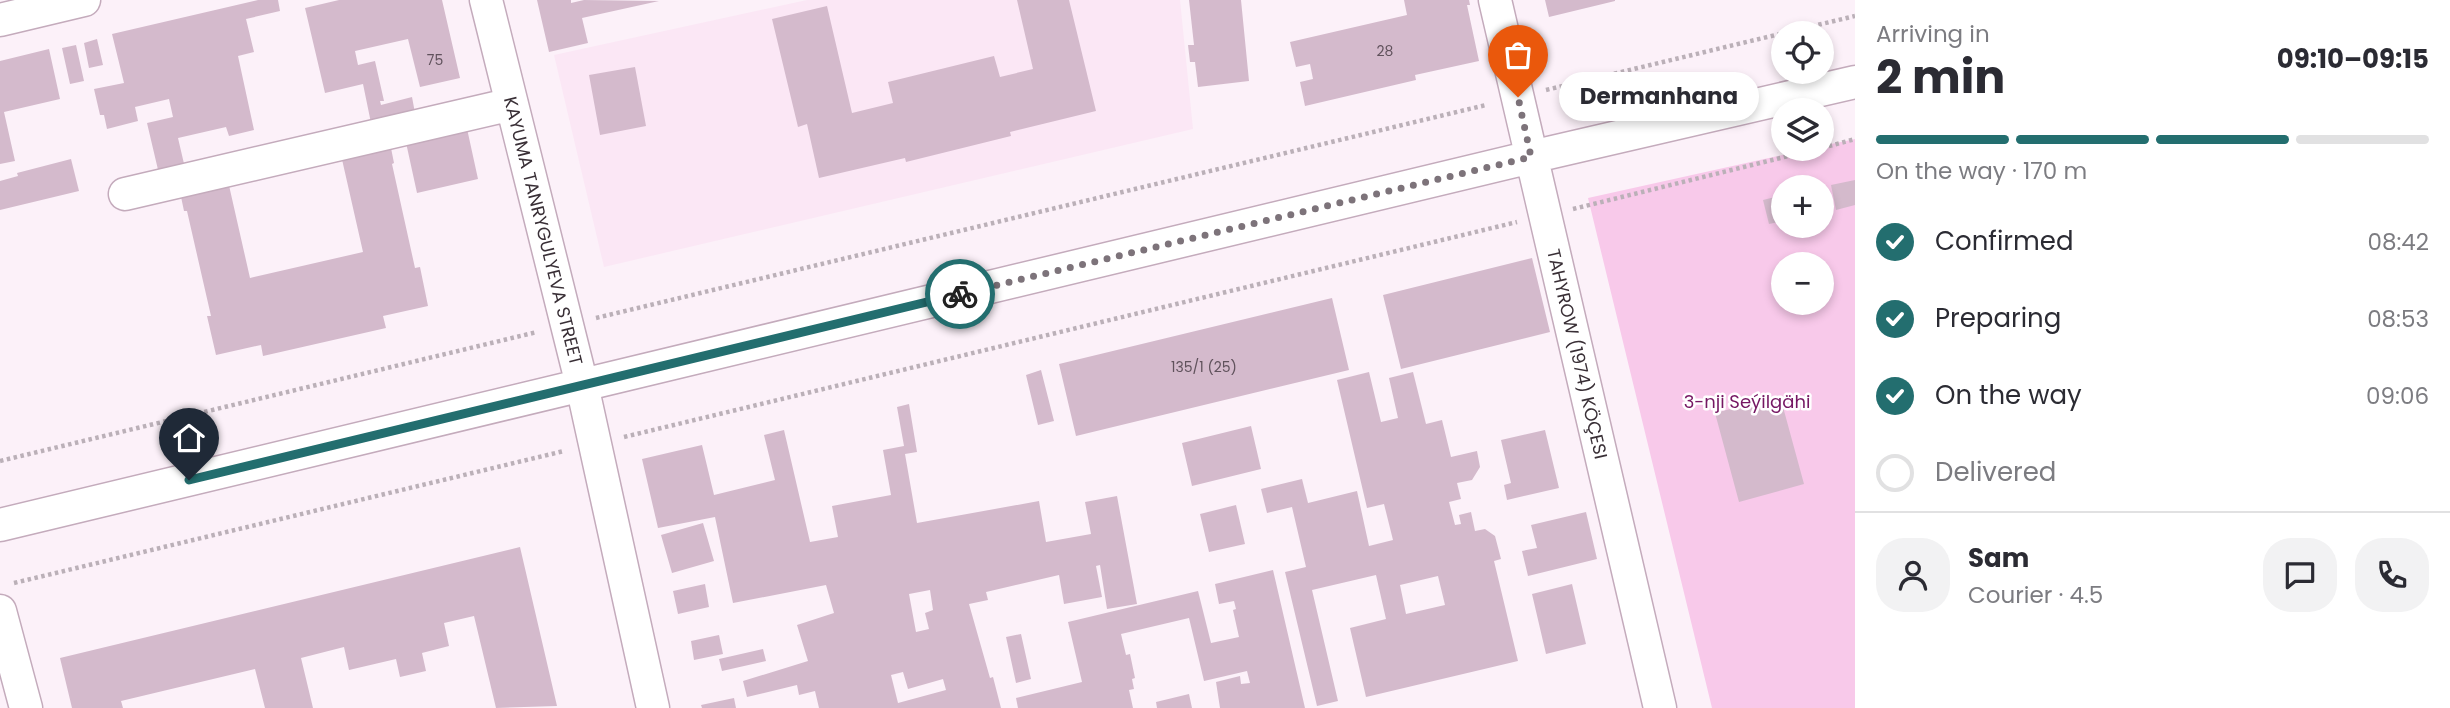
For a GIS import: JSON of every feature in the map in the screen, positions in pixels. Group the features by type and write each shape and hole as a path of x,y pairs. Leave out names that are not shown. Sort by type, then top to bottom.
{"street":[{"path":"0,20 84,0"},
{"name":"KAYUMA TANRYGULYEVA STREET","path":"486,0 582,385 653,708"},
{"name":"TAHYROW (1974) KÖÇESI","path":"1495,0 1652,706"},
{"path":"0,525 1531,157 1855,82"},
{"path":"125,194 512,104"},
{"path":"7,597 26,708"}],"path":[{"path":"0,461 1855,16"},
{"path":"1834,144 1855,139"},
{"path":"7,597 594,444 1771,160"}],"shaded area":[{"path":"807,0 1180,0 1193,129 604,267 554,55"}],"green space":[{"name":"3-nji Seýilgähi","path":"1855,139 1855,708 1712,708 1588,198 1771,158 1771,161 1834,161 1834,143"}],"building":[{"path":"258,0 278,0 280,11 246,19 254,52 238,56 254,130 229,136 226,127 178,138 185,168 159,174 147,123 173,117 169,99 135,107 138,121 107,129 104,115 100,115 94,89 124,83 112,34"},
{"path":"339,0 442,0 460,78 420,87 408,39 355,51 358,65 375,61 384,101 380,101 381,105 412,97 415,113 371,123 363,84 325,93 305,8"},
{"path":"537,0 571,0 571,3 584,0 659,1 582,18 588,43 549,52"},
{"path":"1017,0 1069,0 1096,111 1010,132 1011,136 906,162 905,158 819,178 807,124 798,127 772,19 827,6 852,113 893,103 888,82 994,56 1000,77 1033,69"},
{"path":"1189,0 1241,0 1249,81 1198,87 1195,62 1190,62 1188,45 1194,45"},
{"path":"1404,0 1469,0 1470,5 1467,5 1479,61 1415,75 1416,80 1305,106 1300,82 1313,79 1310,64 1296,67 1290,42 1407,15"},
{"path":"1545,0 1615,0 1615,1 1549,17"},
{"path":"97,39 103,65 89,68 84,43"},
{"path":"76,45 84,81 70,84 62,48"},
{"path":"49,49 60,99 4,112 15,161 0,164 0,61"},
{"path":"635,67 646,126 600,135 589,75"},
{"path":"466,124 478,179 417,193 405,138"},
{"path":"390,143 392,164 415,268 420,267 428,306 383,316 386,328 263,356 261,345 216,355 207,316 211,316 187,211 184,211 180,192 228,181 250,278 363,252 341,155"},
{"path":"71,159 79,191 0,210 0,181 18,176 17,173"},
{"path":"1855,180 1855,205 1836,210 1834,184"},
{"path":"1771,198 1771,224 1769,224 1763,200"},
{"path":"1532,258 1550,332 1401,369 1383,295"},
{"path":"1332,298 1349,370 1076,436 1059,364"},
{"path":"1041,370 1054,421 1038,425 1026,375"},
{"path":"1369,372 1381,422 1398,418 1389,378 1413,372 1426,424 1442,420 1451,457 1477,451 1480,467 1472,480 1457,483 1461,499 1449,502 1455,525 1461,524 1459,515 1471,512 1475,531 1485,529 1495,536 1501,559 1494,561 1518,661 1366,697 1350,628 1386,619 1376,575 1312,590 1338,701 1317,706 1285,572 1306,567 1292,507 1267,513 1261,489 1302,479 1308,503 1357,491 1369,546 1393,540 1384,504 1367,508 1337,380","holes":["1438,576 1445,605 1406,614 1400,585"]},
{"path":"1780,396 1804,484 1739,502 1715,413"},
{"path":"909,404 917,452 905,454 917,523 1039,501 1046,542 1091,534 1085,502 1117,496 1137,604 1107,609 1100,565 1096,566 1102,597 1064,604 1059,575 986,592 988,600 969,604 1001,708 819,708 815,691 799,695 797,685 747,697 743,681 808,661 797,625 834,613 826,585 733,603 715,517 658,528 642,459 702,445 714,495 775,480 764,435 784,430 810,542 838,537 832,506 891,495 883,450 904,446 897,407","holes":["930,590 933,610 925,613 929,629 916,632 909,594","903,672 908,689 943,679 946,690 898,703 891,675"]},
{"path":"1251,426 1261,469 1192,486 1182,443"},
{"path":"1545,430 1559,488 1507,500 1504,485 1511,483 1501,440"},
{"path":"1236,505 1245,544 1209,552 1200,514"},
{"path":"1586,512 1597,559 1528,576 1522,551 1537,548 1531,525"},
{"path":"703,523 714,561 672,573 661,535"},
{"path":"520,547 557,706 496,708 474,616 444,623 449,646 422,653 426,671 400,677 396,659 349,670 344,647 301,658 313,708 265,708 255,669 121,701 123,708 72,708 60,658"},
{"path":"1273,570 1305,708 1220,708 1216,682 1240,676 1241,684 1250,683 1247,671 1204,681 1189,618 1121,634 1126,655 1130,654 1135,678 1132,679 1134,689 1129,690 1133,708 1018,708 1016,698 1082,682 1068,622 1198,591 1211,643 1239,637 1233,610 1236,609 1234,601 1219,604 1215,584"},
{"path":"705,584 709,607 678,614 673,591"},
{"path":"1572,584 1586,644 1546,654 1532,594"},
{"path":"1021,634 1031,679 1016,683 1006,637"},
{"path":"719,635 723,654 694,660 691,641"},
{"path":"763,649 766,661 722,671 719,659"},
{"path":"1189,694 1192,708 1157,708 1156,702"},
{"path":"734,698 736,708 702,708 701,705"}],"way so far":[{"path":"960,294 1531,157 1518,97"}],"place":[{"name":"Dermanhana","path":"1518,97"}],"route":[{"path":"189,480 960,294"}]}
